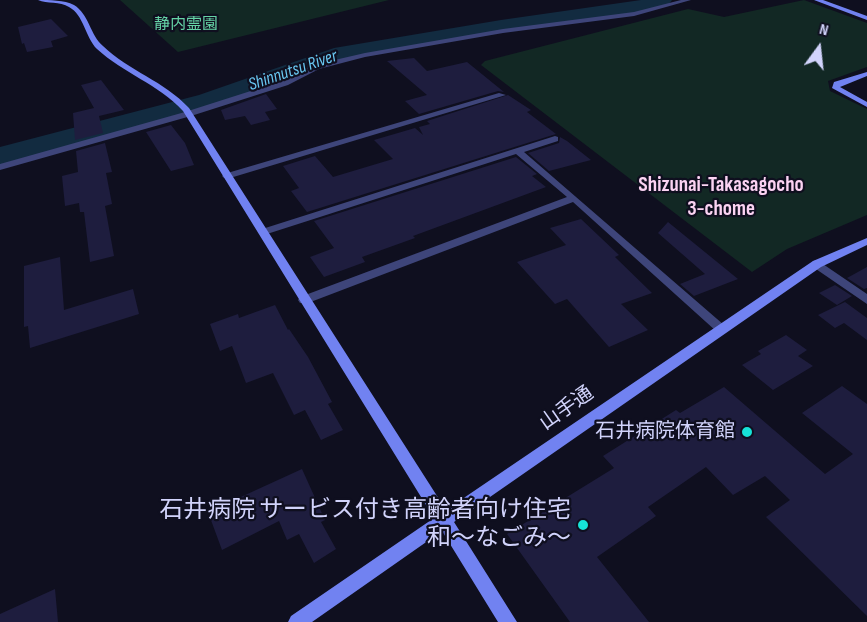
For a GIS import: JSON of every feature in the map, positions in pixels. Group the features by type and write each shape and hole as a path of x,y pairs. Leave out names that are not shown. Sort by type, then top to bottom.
{"street":[{"path":"41,0 72,6 78,11 95,43 107,54 184,108 508,622"},
{"path":"0,167 184,108 285,83 316,68 365,55 503,31 634,14 688,0"},
{"path":"817,0 867,18"},
{"path":"867,74 843,81 836,88 867,105"},
{"path":"227,176 502,95"},
{"path":"263,232 555,139"},
{"path":"518,151 720,328"},
{"path":"304,300 574,198"},
{"name":"山手通","path":"297,622 720,328 817,264 867,242"},
{"path":"817,264 867,300"}],"green space":[{"name":"静内霊園","path":"120,0 389,0 178,52"},
{"path":"804,0 867,23 867,67 828,81 830,91 867,109 867,215 787,249 752,272 481,65 485,61 688,9 724,17"}],"building":[{"path":"51,19 68,36 51,41 53,47 27,52 24,43 22,44 18,27"},
{"path":"414,58 427,71 467,62 504,92 498,91 419,114 405,101 427,95 387,61"},
{"path":"101,80 124,110 99,116 103,133 75,140 73,113 94,108 81,85"},
{"path":"266,94 277,109 265,112 270,120 251,125 245,116 225,120 221,110"},
{"path":"508,95 531,110 527,112 556,134 307,212 291,191 299,188 283,166 315,156 333,177 393,159 374,140 415,128 423,135 419,127 430,124 427,121"},
{"path":"171,125 185,143 194,165 171,171 146,132"},
{"path":"560,137 591,160 549,171 528,153 559,143"},
{"path":"105,143 112,172 106,173 112,204 105,206 114,256 90,262 84,212 80,212 79,203 65,206 62,176 78,172 76,151"},
{"path":"516,157 537,174 532,176 546,187 413,236 415,238 362,257 365,262 324,277 310,257 334,248 314,221"},
{"path":"581,219 619,255 615,257 652,293 621,304 648,330 609,347 567,299 555,304 517,262 566,245 550,228"},
{"path":"668,222 738,279 694,296 680,284 705,274 658,233"},
{"path":"60,257 64,310 133,289 139,314 30,348 28,326 24,327 24,266"},
{"path":"867,267 867,288 864,289 847,278"},
{"path":"835,285 852,296 837,305 819,293"},
{"path":"845,302 867,318 867,340 844,323 835,328 818,315"},
{"path":"275,305 288,330 308,357 332,402 328,404 343,430 321,440 305,410 294,415 273,373 246,383 232,346 220,351 210,324 238,314 239,318"},
{"path":"786,335 807,350 798,356 813,366 773,390 742,365 761,354 758,351"},
{"path":"842,386 867,404 867,616 766,517 790,500 765,476 733,495 706,467 648,507 656,516 597,557 649,622 570,622 507,534 614,468 603,456 676,410 680,413 724,387 825,474 853,454 802,413"},
{"path":"302,469 325,520 321,522 336,549 314,563 299,534 287,540 279,521 222,550 208,512"},
{"path":"55,589 58,622 0,622 0,614"}],"waterway":[{"name":"Shinnutsu River","path":"0,156 208,100 334,55 501,26 631,9 662,0"}],"place":[{"name":"石井病院体育館","path":"747,432"},
{"name":"石井病院 サービス付き高齢者向け住宅 和～なごみ～","path":"583,525"}],"district":[{"name":"Shizunai-Takasagocho 3-chome","path":"721,198"}]}
